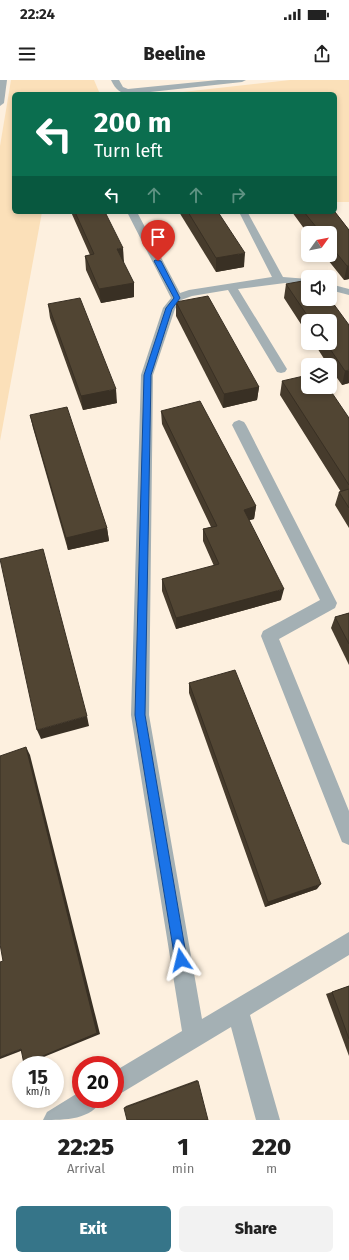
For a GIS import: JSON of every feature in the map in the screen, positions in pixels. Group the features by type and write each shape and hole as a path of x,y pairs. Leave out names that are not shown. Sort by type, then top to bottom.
{"lane":[{"path":"0,103 3,80"},
{"path":"115,80 120,89 128,92 193,82 242,80"},
{"path":"133,214 177,298"},
{"path":"244,214 279,280"},
{"path":"194,1036 140,715 147,375 169,308 177,298 189,293 231,286 279,280 301,282"},
{"path":"231,286 281,369"},
{"path":"337,289 349,292"},
{"path":"239,425 329,603 269,636 349,835"},
{"path":"124,1079 349,943"},
{"path":"237,1010 268,1120"},
{"path":"55,1120 75,1108"}],"shaded area":[{"path":"11,80 94,80 99,92 12,92 12,214 42,214 0,441 0,146"},
{"path":"290,80 349,80 349,202 337,202 337,92 183,92"}],"building":[{"path":"76,214 106,214 123,248 117,249 134,283 99,289 85,256 94,254"},
{"path":"189,214 219,214 245,253 216,258"},
{"path":"306,214 337,214 349,230 349,266 347,266 337,254 337,226 315,226"},
{"path":"301,281 301,306 335,306 349,325 349,370 345,371 331,350 337,350 337,314 306,314 286,284"},
{"path":"208,296 259,387 224,394 176,302"},
{"path":"80,298 116,389 81,396 48,304"},
{"path":"301,377 301,394 333,394 349,418 349,485 282,381"},
{"path":"200,401 256,506 244,510 284,589 176,618 162,579 219,564 203,529 217,526 161,411"},
{"path":"67,407 107,528 66,538 30,415"},
{"path":"349,489 349,508 339,492"},
{"path":"43,549 87,716 37,730 0,559"},
{"path":"349,613 349,644 335,617"},
{"path":"235,670 321,884 268,902 189,683"},
{"path":"26,747 97,1033 43,1056 22,1056 21,1049 0,1057 0,962 3,961 0,944 0,756"},
{"path":"349,986 349,1039 332,992"},
{"path":"198,1081 208,1120 127,1120 124,1108"}],"route":[{"path":"158,261 177,298 169,308 147,375 140,715 181,960"}]}
